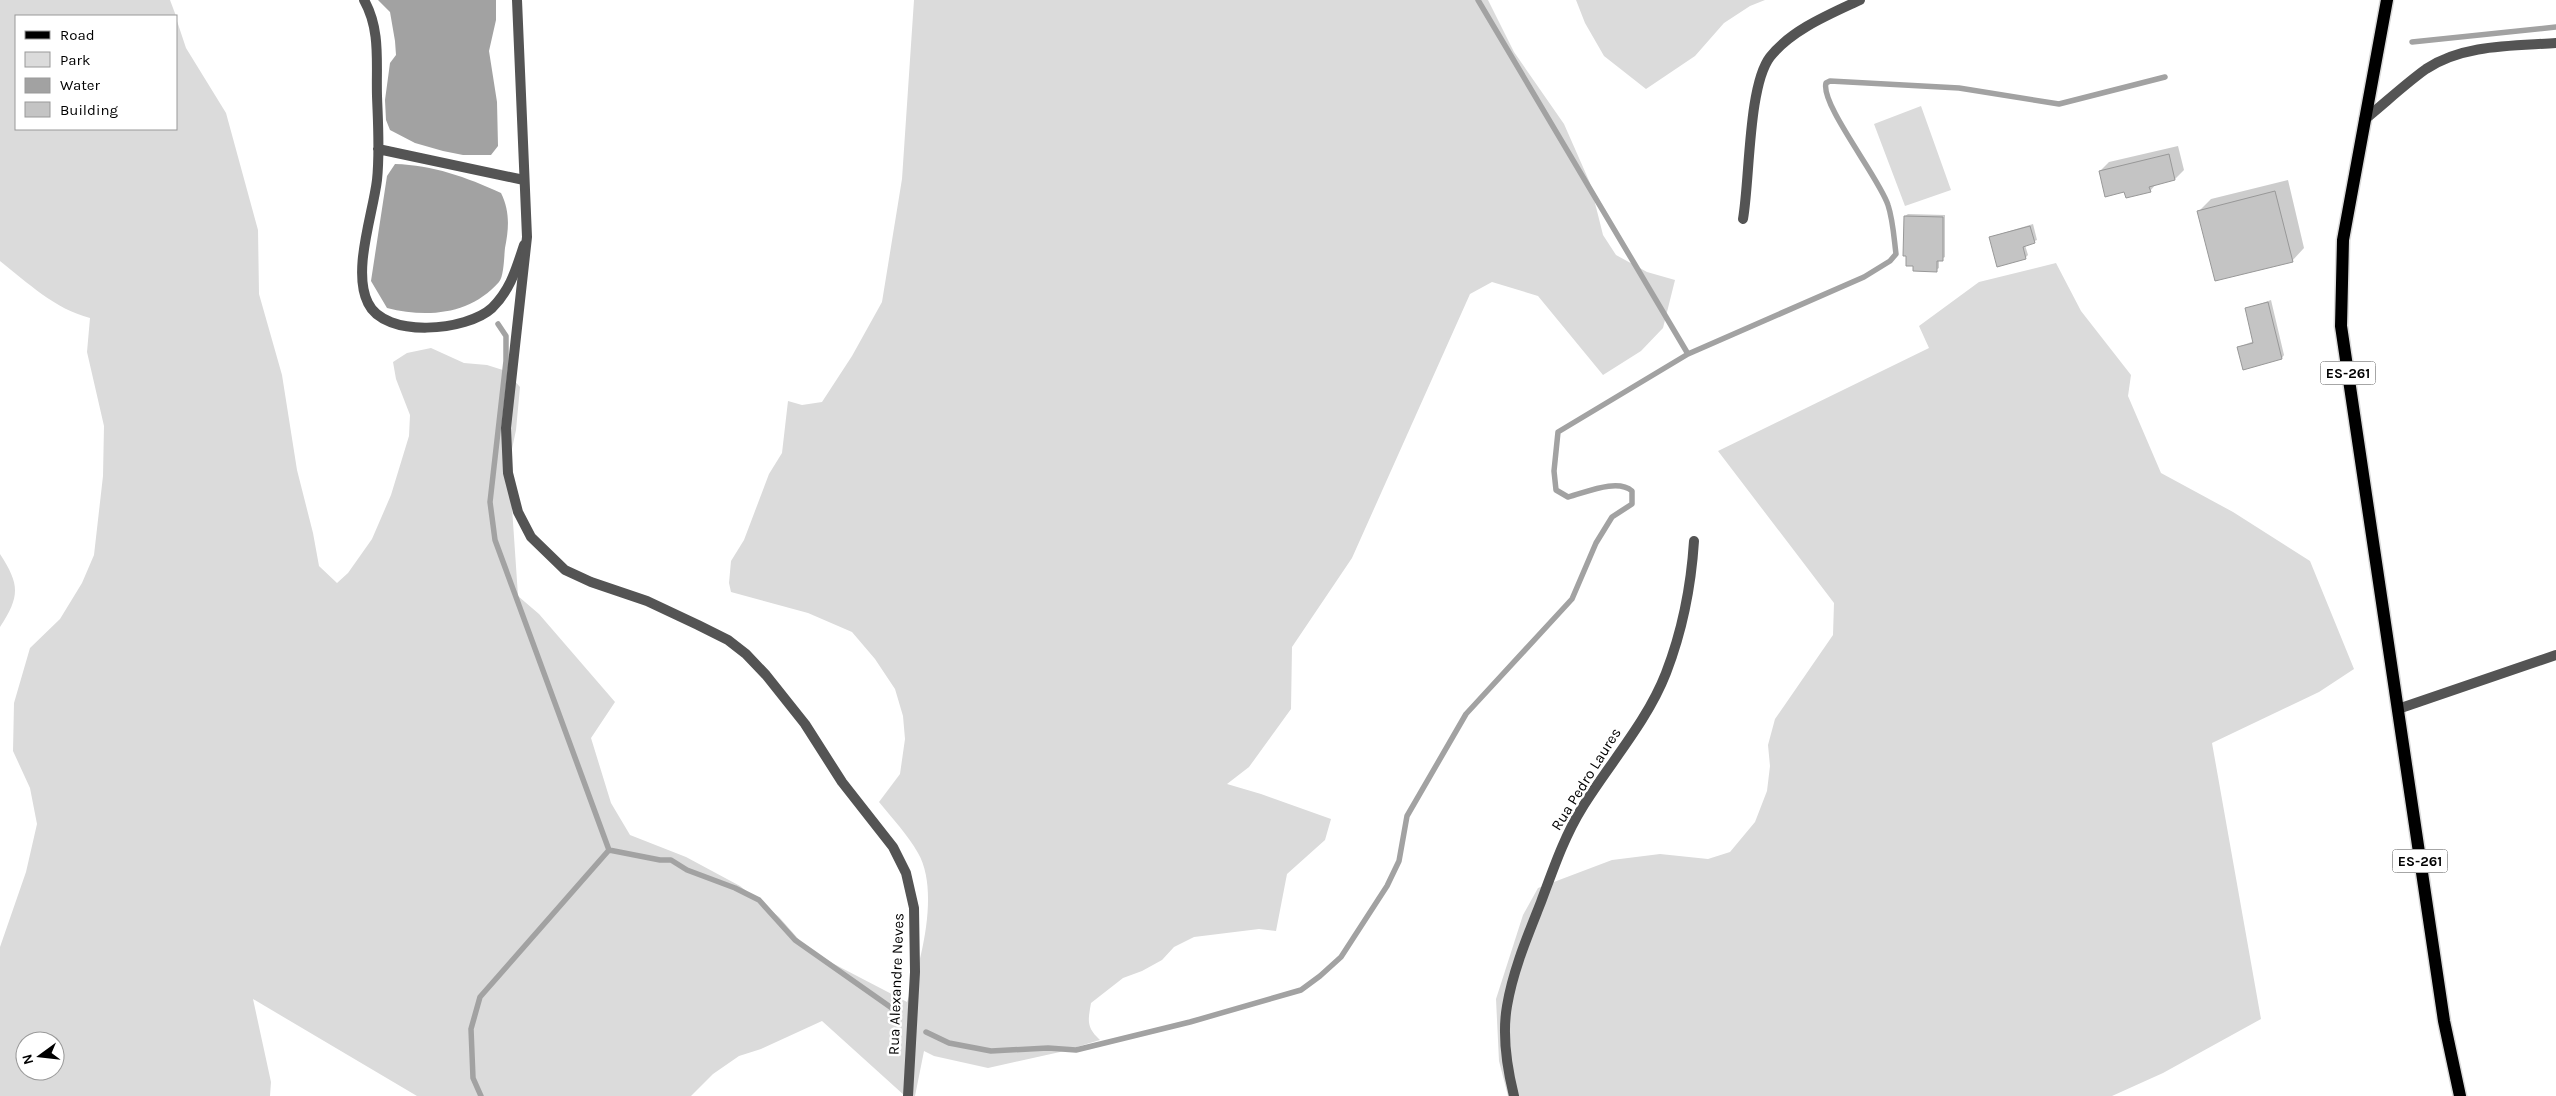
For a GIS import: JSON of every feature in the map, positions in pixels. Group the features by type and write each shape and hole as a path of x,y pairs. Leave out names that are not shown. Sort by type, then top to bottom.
{"main road":[{"name":"ES-261","path":"2386,0 2343,240 2340,288 2341,326 2444,1020 2460,1096"}],"street":[{"path":"364,0 373,20 378,49 378,149 377,179 363,265 362,287 368,304 376,313 387,320 415,327 442,327 464,324 480,317 492,308 509,288 527,237 517,0"},
{"path":"1743,219 1754,107 1759,81 1769,58 1790,37 1860,0"},
{"path":"2364,120 2427,69 2445,59 2492,47 2556,43"},
{"path":"378,149 524,180"},
{"name":"Rua Alexandre Neves","path":"527,237 506,428 508,473 518,512 530,537 565,570 591,582 648,601 728,640 746,654 766,675 805,724 842,782 893,848 906,873 914,908 915,938 908,1096"},
{"name":"Rua Pedro Laures","path":"1514,1096 1507,1057 1507,1006 1521,955 1566,837 1581,808 1641,720 1666,674 1690,594 1694,541"},
{"path":"2398,709 2556,655"}],"green space":[{"path":"0,0 170,0 176,15 15,15 15,130 178,130 178,24 186,48 226,113 258,230 259,294 282,375 297,470 313,533 319,566 337,583 348,573 372,539 391,495 409,436 410,415 396,379 393,362 407,353 431,348 464,363 487,365 506,371 520,387 516,430 509,463 518,596 539,614 615,702 591,738 611,803 630,835 686,857 740,886 779,917 809,951 907,1002 918,968 926,927 928,887 924,869 914,846 879,802 900,774 905,739 903,716 895,689 875,659 852,632 808,613 731,592 729,583 731,561 744,540 769,474 782,453 788,401 802,405 822,402 852,356 882,302 902,179 914,0 1488,0 1514,52 1564,124 1590,183 1603,235 1616,255 1647,272 1675,280 1663,328 1641,351 1603,375 1538,296 1492,282 1470,294 1352,558 1292,647 1291,709 1249,767 1227,784 1331,819 1325,840 1287,874 1276,931 1259,929 1194,937 1174,947 1162,960 1142,971 1123,978 1091,1003 1089,1023 1092,1031 1100,1040 1060,1052 988,1068 934,1056 924,1051 915,1096 905,1096 822,1021 761,1049 739,1056 713,1074 691,1096 417,1096 253,999 271,1082 270,1096 0,1096 0,947 26,872 37,824 30,788 13,751 14,703 30,648 60,619 82,583 94,555 103,476 104,426 87,352 90,318 77,314 54,302 0,261"},
{"path":"1576,0 1765,0 1750,6 1724,23 1695,56 1646,89 1604,56 1585,23"},
{"path":"1921,106 1951,190 1905,206 1874,124"},
{"path":"2056,263 2081,311 2131,375 2128,396 2161,473 2233,512 2310,561 2354,669 2319,692 2212,743 2261,1019 2163,1073 2112,1096 1508,1096 1499,1061 1496,999 1523,915 1538,888 1612,860 1660,854 1708,859 1730,852 1755,822 1767,791 1770,766 1768,745 1775,719 1833,635 1834,603 1718,451 1929,348 1919,326 1979,282"},
{"path":"0,554 11,574 15,590 11,607 0,627"}],"water":[{"path":"378,0 496,0 496,20 489,51 497,102 498,146 491,155 463,155 443,151 415,143 390,130 386,120 385,100 390,63 396,55 395,41 390,12"},
{"path":"395,164 436,169 501,193 506,206 508,220 502,275 499,282 488,293 475,301 447,311 417,313 387,308 371,281 387,176"}],"building":[{"path":"2169,154 2175,180 2149,187 2151,192 2126,198 2124,192 2105,197 2099,171"},
{"path":"2275,191 2293,262 2215,281 2197,211"},
{"path":"1904,216 1943,217 1943,261 1937,261 1937,272 1913,271 1913,266 1906,266 1906,256 1903,256"},
{"path":"2030,226 2035,243 2023,247 2026,259 1997,267 1989,237"},
{"path":"2268,302 2282,359 2243,370 2237,347 2253,343 2245,308"}],"waterway":[{"path":"1478,0 1688,354"},
{"path":"2412,42 2556,27"},
{"path":"926,1032 949,1043 991,1051 1048,1048 1076,1050 1190,1022 1301,990 1341,957 1387,886 1399,861 1407,816 1466,714 1572,599 1596,543 1612,517 1632,504 1632,491 1626,487 1610,486 1568,497 1556,490 1554,471 1558,432 1688,354 1864,277 1890,261 1896,254 1888,205 1883,193 1832,107 1826,83 1830,81 1959,88 2059,104 2165,77"},
{"path":"498,324 506,336 506,361 490,502 495,540 609,850"},
{"path":"609,850 660,860 671,860 687,870 735,888 759,900 795,940 896,1011"},
{"path":"481,1096 473,1078 471,1029 480,997 609,850"}]}
